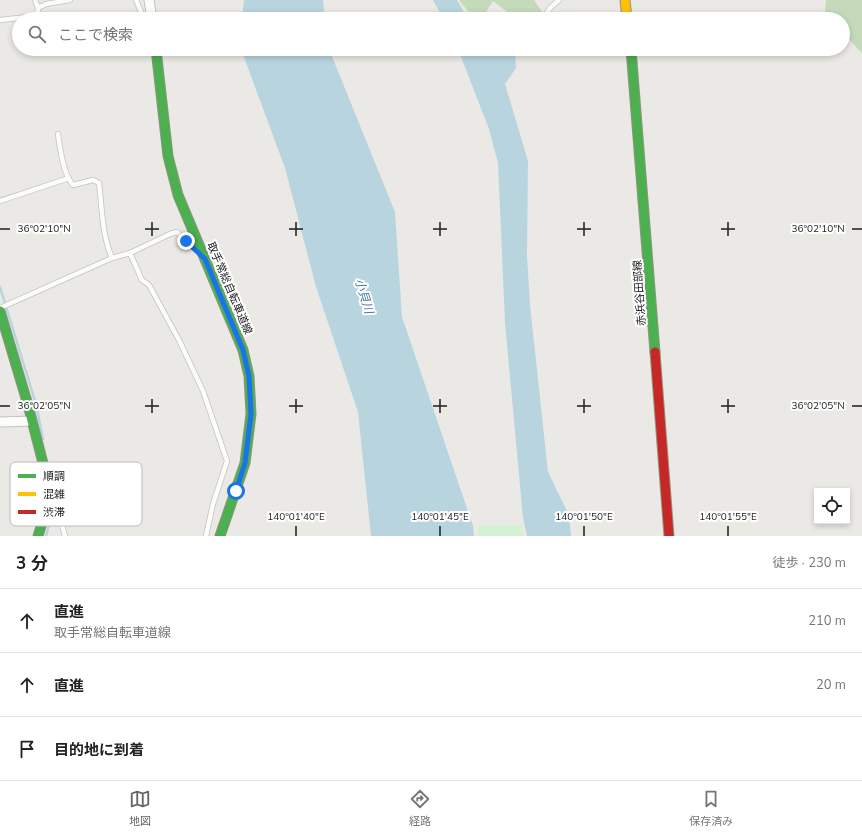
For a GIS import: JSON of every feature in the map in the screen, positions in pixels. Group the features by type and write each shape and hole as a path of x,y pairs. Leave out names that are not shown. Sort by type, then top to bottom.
{"street":[{"path":"149,0 151,12"},
{"path":"625,0 627,12"},
{"name":"取手常総自転車道線","path":"157,56 168,156 178,194 243,350 249,376 251,414 245,463 220,536"},
{"name":"赤浜谷田部線","path":"632,56 669,536"},
{"path":"0,310 42,462"},
{"path":"0,422 32,420"},
{"path":"38,536 41,526"}],"lane":[{"path":"35,0 38,8 38,12"},
{"path":"38,8 46,4 70,0"},
{"path":"136,0 141,12"},
{"path":"548,12 559,0"},
{"path":"0,20 12,19"},
{"path":"58,134 61,153 69,178 73,185 93,180 99,183 104,234 107,247 112,258"},
{"path":"0,201 69,178"},
{"path":"0,310 112,258 130,253 176,232 205,259"},
{"path":"130,253 142,280 149,285 183,348 203,391 227,461 213,504 206,536"},
{"path":"62,526 65,536"}],"green space":[{"path":"459,0 534,0 542,12 507,12 493,1 486,12 469,12"},
{"path":"826,0 862,0 862,53 850,40 850,12 825,12"},
{"path":"522,525 523,536 478,536 478,526"}],"water":[{"path":"244,0 323,0 324,12 243,12"},
{"path":"433,0 457,0 464,12 439,12"},
{"name":"小貝川","path":"244,56 332,56 395,212 402,317 473,526 474,536 371,536 358,412 316,287 285,168"},
{"path":"461,56 515,56 516,68 505,84 528,161 527,256 530,305 548,472 569,515 571,536 527,536 523,518 505,323 498,163 489,129"}],"waterway":[{"path":"0,287 36,404 43,439"},
{"path":"46,536 49,526"}],"traffic: fast":[{"path":"157,56 168,156 178,195 243,350 249,376 251,414 245,463 220,536"},
{"path":"632,56 655,352"},
{"path":"0,311 28,405 43,462"},
{"path":"38,536 41,526"}],"traffic: slow":[{"path":"625,0 626,12"}],"traffic: jam":[{"path":"655,352 669,536"}],"route":[{"path":"186,241 205,259 230,315 243,350 249,376 251,414 245,463 236,491"}]}
